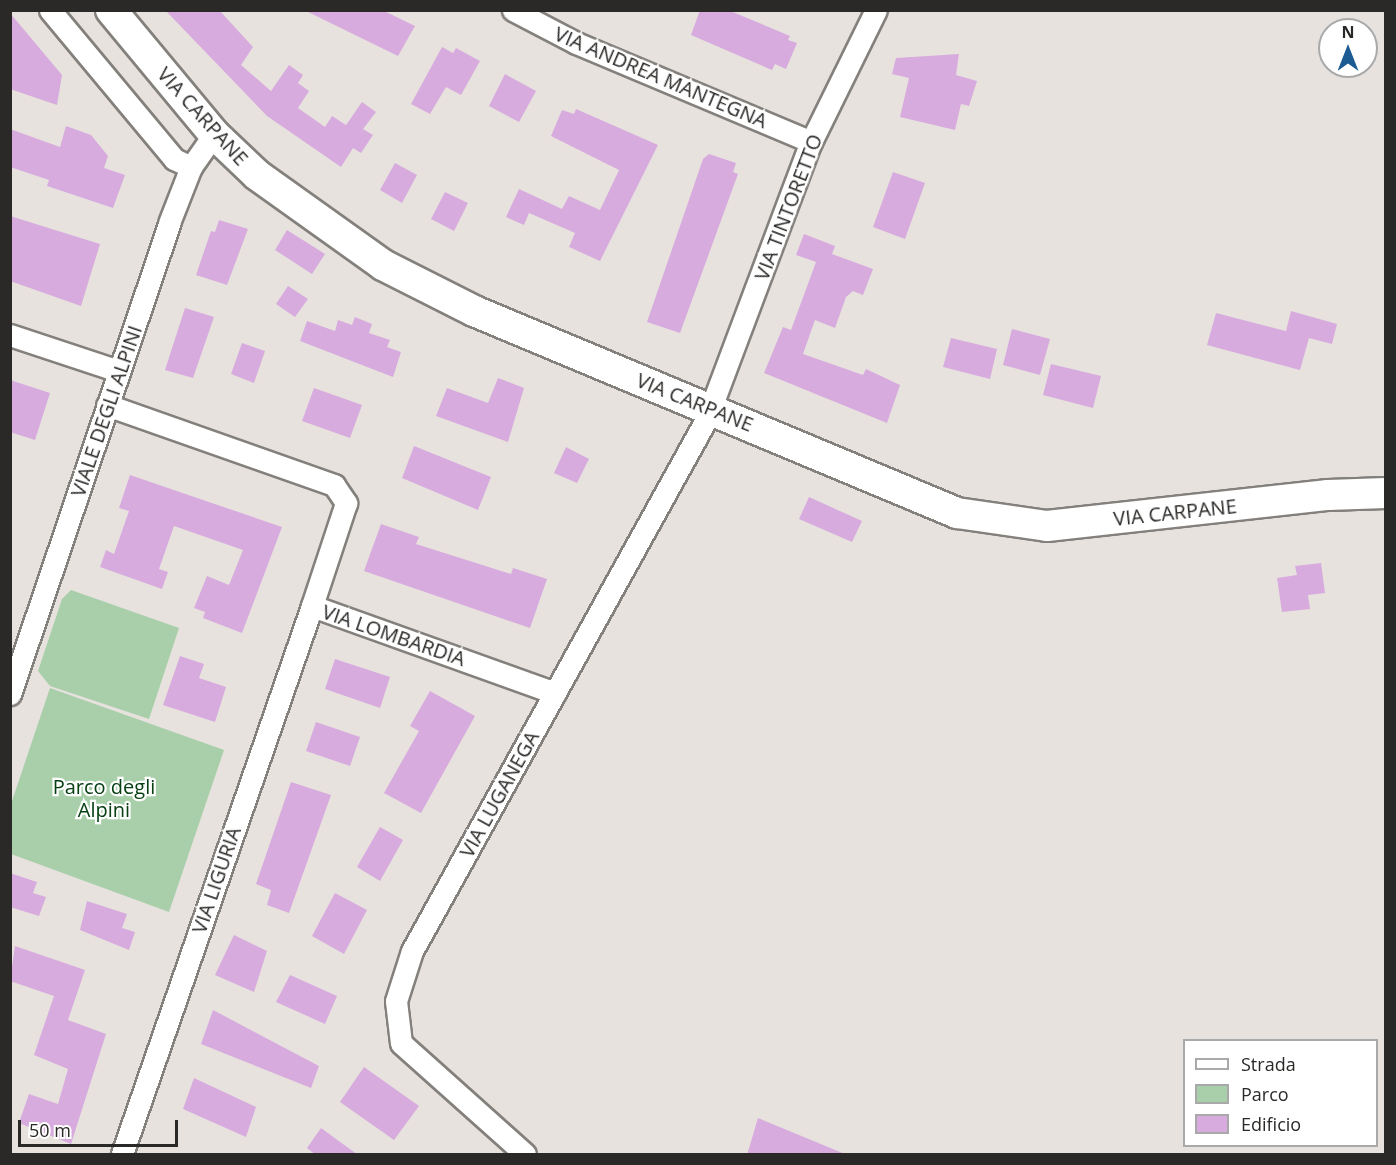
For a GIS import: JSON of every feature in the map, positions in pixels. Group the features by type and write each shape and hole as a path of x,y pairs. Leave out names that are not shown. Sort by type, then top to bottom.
{"street":[{"path":"50,10 174,159 191,167"},
{"name":"VIA CARPANE","path":"111,10 214,134 257,175 383,265 474,311 712,408 957,513 1047,526 1328,495 1386,493"},
{"name":"VIA ANDREA MANTEGNA","path":"513,10 576,43 811,142"},
{"name":"VIA TINTORETTO","path":"712,408 811,142 876,10"},
{"name":"VIALE DEGLI ALPINI","path":"10,694 107,405 191,167 214,134"},
{"path":"10,334 119,371"},
{"name":"VIA LOMBARDIA","path":"107,405 313,477 342,493 342,514 312,606 555,693"},
{"name":"VIA LUGANEGA","path":"525,1155 401,1043 396,1001 412,951 712,408"},
{"name":"VIA LIGURIA","path":"122,1155 312,606"}],"green space":[{"path":"71,590 179,628 149,719 50,686 38,671 62,599"},
{"name":"Parco degli Alpini","path":"50,688 224,750 169,912 11,854 11,804"}],"building":[{"path":"165,10 219,10 253,47 241,65 271,91 289,65 303,75 298,83 309,91 298,108 325,127 332,116 346,125 362,102 376,112 363,129 373,135 361,153 353,148 341,167 267,116"},
{"path":"304,10 382,10 415,26 398,56"},
{"path":"700,10 728,10 790,36 788,40 797,43 786,69 775,64 772,70 691,35"},
{"path":"10,13 62,75 57,105 10,89"},
{"path":"442,47 453,53 456,48 480,61 461,95 446,87 430,114 411,104"},
{"path":"959,54 956,75 977,81 969,106 961,104 955,130 900,117 909,78 892,74 896,58"},
{"path":"505,74 536,91 519,122 489,106"},
{"path":"576,109 658,145 600,261 569,247 575,233 529,213 524,225 506,217 519,189 562,209 569,196 600,210 619,170 551,136 562,110 574,114"},
{"path":"66,126 91,135 108,156 104,168 125,175 113,208 47,186 49,180 10,167 10,129 60,147"},
{"path":"709,154 736,163 733,172 738,174 680,333 647,322 703,159"},
{"path":"395,163 417,175 402,203 380,190"},
{"path":"893,172 925,183 905,239 873,227"},
{"path":"445,192 468,203 454,231 431,219"},
{"path":"10,216 100,244 81,306 10,281"},
{"path":"219,220 248,229 227,285 196,275 211,231 215,232"},
{"path":"287,230 325,254 312,274 275,250"},
{"path":"804,234 835,246 832,254 873,269 863,295 853,291 846,297 835,328 815,320 803,354 863,375 866,369 900,385 887,423 764,373 783,327 791,330 816,262 796,255"},
{"path":"288,286 308,299 295,317 276,304"},
{"path":"185,308 214,317 193,378 165,370"},
{"path":"1291,311 1337,324 1332,344 1309,338 1300,370 1207,345 1216,313 1286,331"},
{"path":"355,317 372,324 369,333 390,340 387,347 401,352 393,377 300,341 307,321 335,331 338,320 352,325"},
{"path":"1012,329 1050,339 1040,375 1003,365"},
{"path":"951,338 997,349 990,379 943,367"},
{"path":"242,343 265,351 254,383 231,374"},
{"path":"1051,364 1101,376 1093,408 1043,395"},
{"path":"498,378 524,388 508,442 436,416 447,388 488,403"},
{"path":"10,380 50,393 35,440 10,432"},
{"path":"314,388 362,405 350,438 302,421"},
{"path":"414,446 491,477 478,510 402,478"},
{"path":"566,447 589,459 577,483 554,473"},
{"path":"130,475 282,527 242,633 203,618 205,612 194,608 207,576 229,585 243,550 174,526 159,569 168,572 162,589 100,567 106,550 114,554 129,511 119,508"},
{"path":"809,497 862,521 852,542 799,519"},
{"path":"381,524 419,537 416,544 511,574 513,568 547,579 530,628 364,571"},
{"path":"1321,563 1325,593 1308,595 1310,609 1282,612 1277,578 1297,575 1295,566"},
{"path":"180,656 204,664 199,678 226,687 215,722 163,705"},
{"path":"335,659 390,677 380,708 325,689"},
{"path":"430,691 475,716 421,813 384,793 419,731 410,726"},
{"path":"316,722 360,737 350,766 306,751"},
{"path":"291,782 331,795 289,913 267,905 271,890 256,884"},
{"path":"380,827 403,840 380,881 357,867"},
{"path":"10,873 37,882 33,893 46,897 39,916 10,907"},
{"path":"335,893 367,910 344,954 312,936"},
{"path":"87,901 127,914 122,928 135,932 129,950 80,930"},
{"path":"234,935 267,951 254,992 215,975"},
{"path":"15,946 85,970 68,1020 106,1034 71,1144 19,1123 29,1094 58,1104 68,1069 34,1055 54,996 10,981"},
{"path":"290,975 337,996 325,1024 276,1002"},
{"path":"213,1010 319,1066 311,1088 201,1044"},
{"path":"364,1067 419,1106 394,1140 340,1102"},
{"path":"194,1078 256,1107 246,1137 183,1109"},
{"path":"758,1118 845,1154 845,1155 747,1155"},
{"path":"321,1128 358,1155 316,1155 307,1148"}]}
